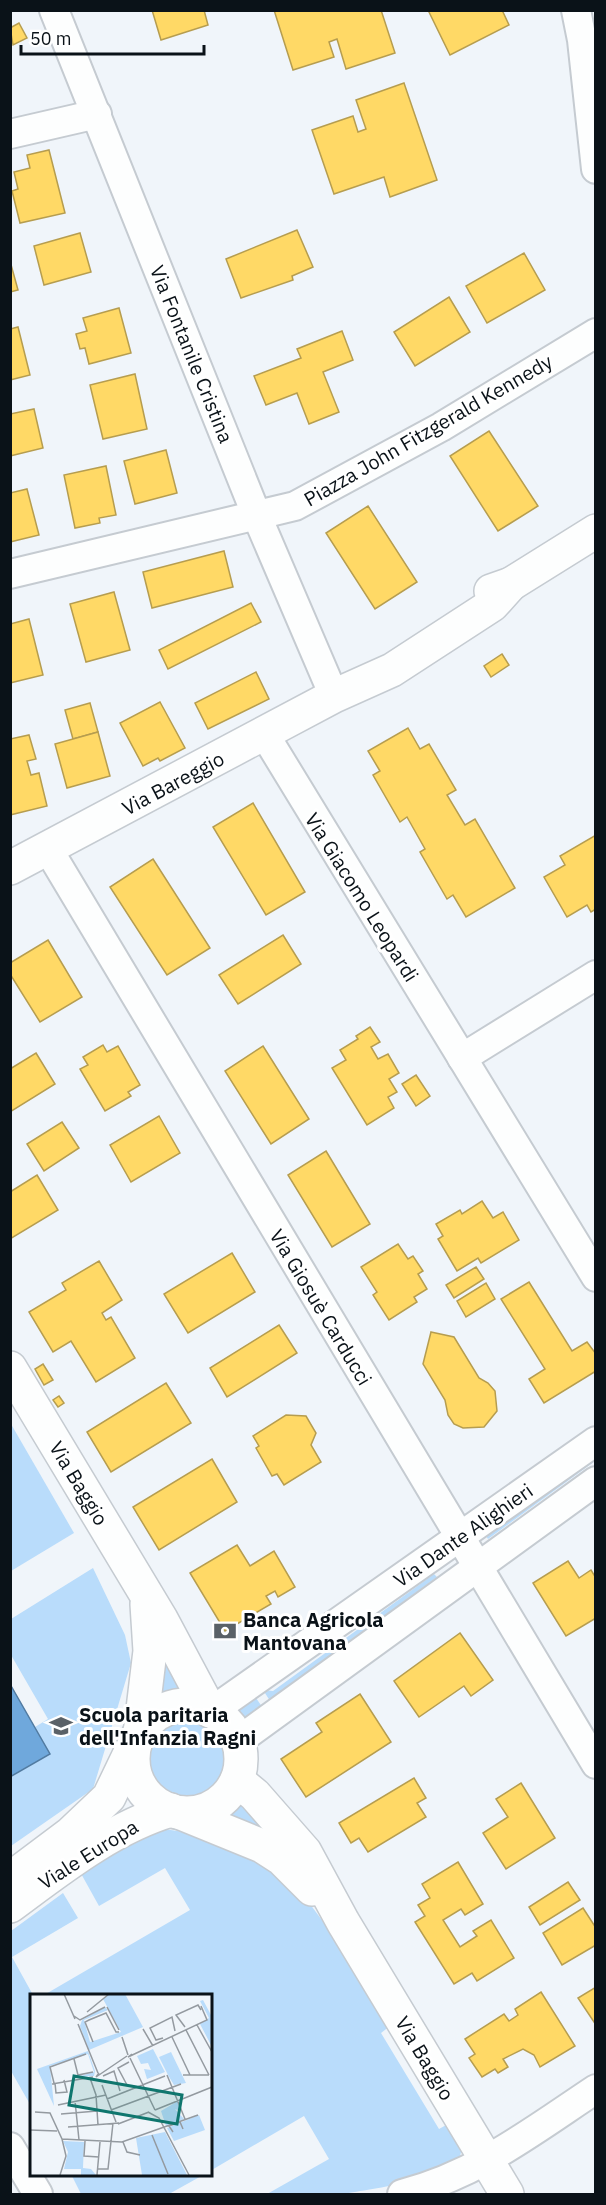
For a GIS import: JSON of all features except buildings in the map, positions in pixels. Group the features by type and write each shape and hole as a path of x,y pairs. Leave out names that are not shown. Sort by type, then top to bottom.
{"street":[{"name":"Via Fontanile Cristina","path":"54,10 256,514 334,696"},
{"path":"576,10 589,40 596,169"},
{"path":"10,134 97,114"},
{"name":"Piazza John Fitzgerald Kennedy","path":"10,574 295,506 441,427 596,333"},
{"name":"Via Bareggio","path":"10,868 265,735 334,696 392,670 492,605 511,584 595,530"},
{"name":"Via Giacomo Leopardi","path":"265,735 596,1277"},
{"name":"Via Giosuè Carducci","path":"48,849 596,1764"},
{"path":"462,1058 596,975"},
{"name":"Via Baggio","path":"10,1368 161,1619 211,1711"},
{"name":"Via Dante Alighieri","path":"211,1711 596,1441"},
{"name":"Via Dante Alighieri","path":"238,1741 596,1481"},
{"name":"Via Baggio","path":"138,1737 150,1651 147,1599"},
{"path":"188,1705 211,1711 228,1724 238,1741 241,1761 237,1780 228,1794 216,1805 201,1811 176,1811 153,1801 141,1786 134,1768 138,1737 152,1718 175,1707 188,1705"},
{"name":"Viale Europa","path":"10,1879 70,1834 109,1797 138,1737"},
{"name":"Via Baggio","path":"237,1780 255,1795 305,1852 342,1922 507,2194"},
{"name":"Via Baggio","path":"176,1811 262,1846 300,1876 342,1922"},
{"name":"Viale Europa","path":"10,1906 64,1866 138,1820 176,1811"},
{"path":"402,2194 431,2187 487,2162 596,2089"},
{"path":"10,2147 38,2194"}],"shaded area":[{"path":"11,1424 74,1533 10,1571"},
{"path":"595,1455 595,1461 488,1539 486,1536"},
{"name":"Scuola paritaria dell'Infanzia Ragni","path":"93,1568 125,1635 131,1663 93,1789 11,1846 11,1777 50,1754 35,1727 48,1719 11,1655 11,1619"},
{"path":"434,1574 437,1577 276,1695 274,1707 263,1690 273,1691"},
{"path":"161,1640 187,1687 173,1689 157,1696"},
{"path":"256,1698 265,1711 248,1725 236,1706 246,1705"},
{"path":"179,1719 195,1719 209,1725 220,1736 226,1750 226,1766 220,1780 209,1791 195,1797 179,1797 165,1791 154,1780 148,1766 148,1750 154,1736 165,1725"},
{"path":"242,1803 280,1836 224,1819"},
{"path":"164,1829 211,1836 256,1853 304,1896 333,1935 390,2026 381,2033 439,2129 448,2124 461,2145 461,2152 456,2162 445,2170 410,2182 338,2195 267,2194 329,2159 304,2116 212,2170 212,1994 46,1994 190,1910 165,1868 99,1906 79,1870 120,1840"},
{"path":"63,1893 78,1918 12,1957 32,1994 30,1994 30,2104 11,2071 11,1931"},
{"path":"72,2175 203,2175 169,2194 81,2194"}],"place":[{"name":"Banca Agricola Mantovana","path":"225,1631"},
{"name":"Scuola paritaria dell'Infanzia Ragni","path":"61,1726"}]}
